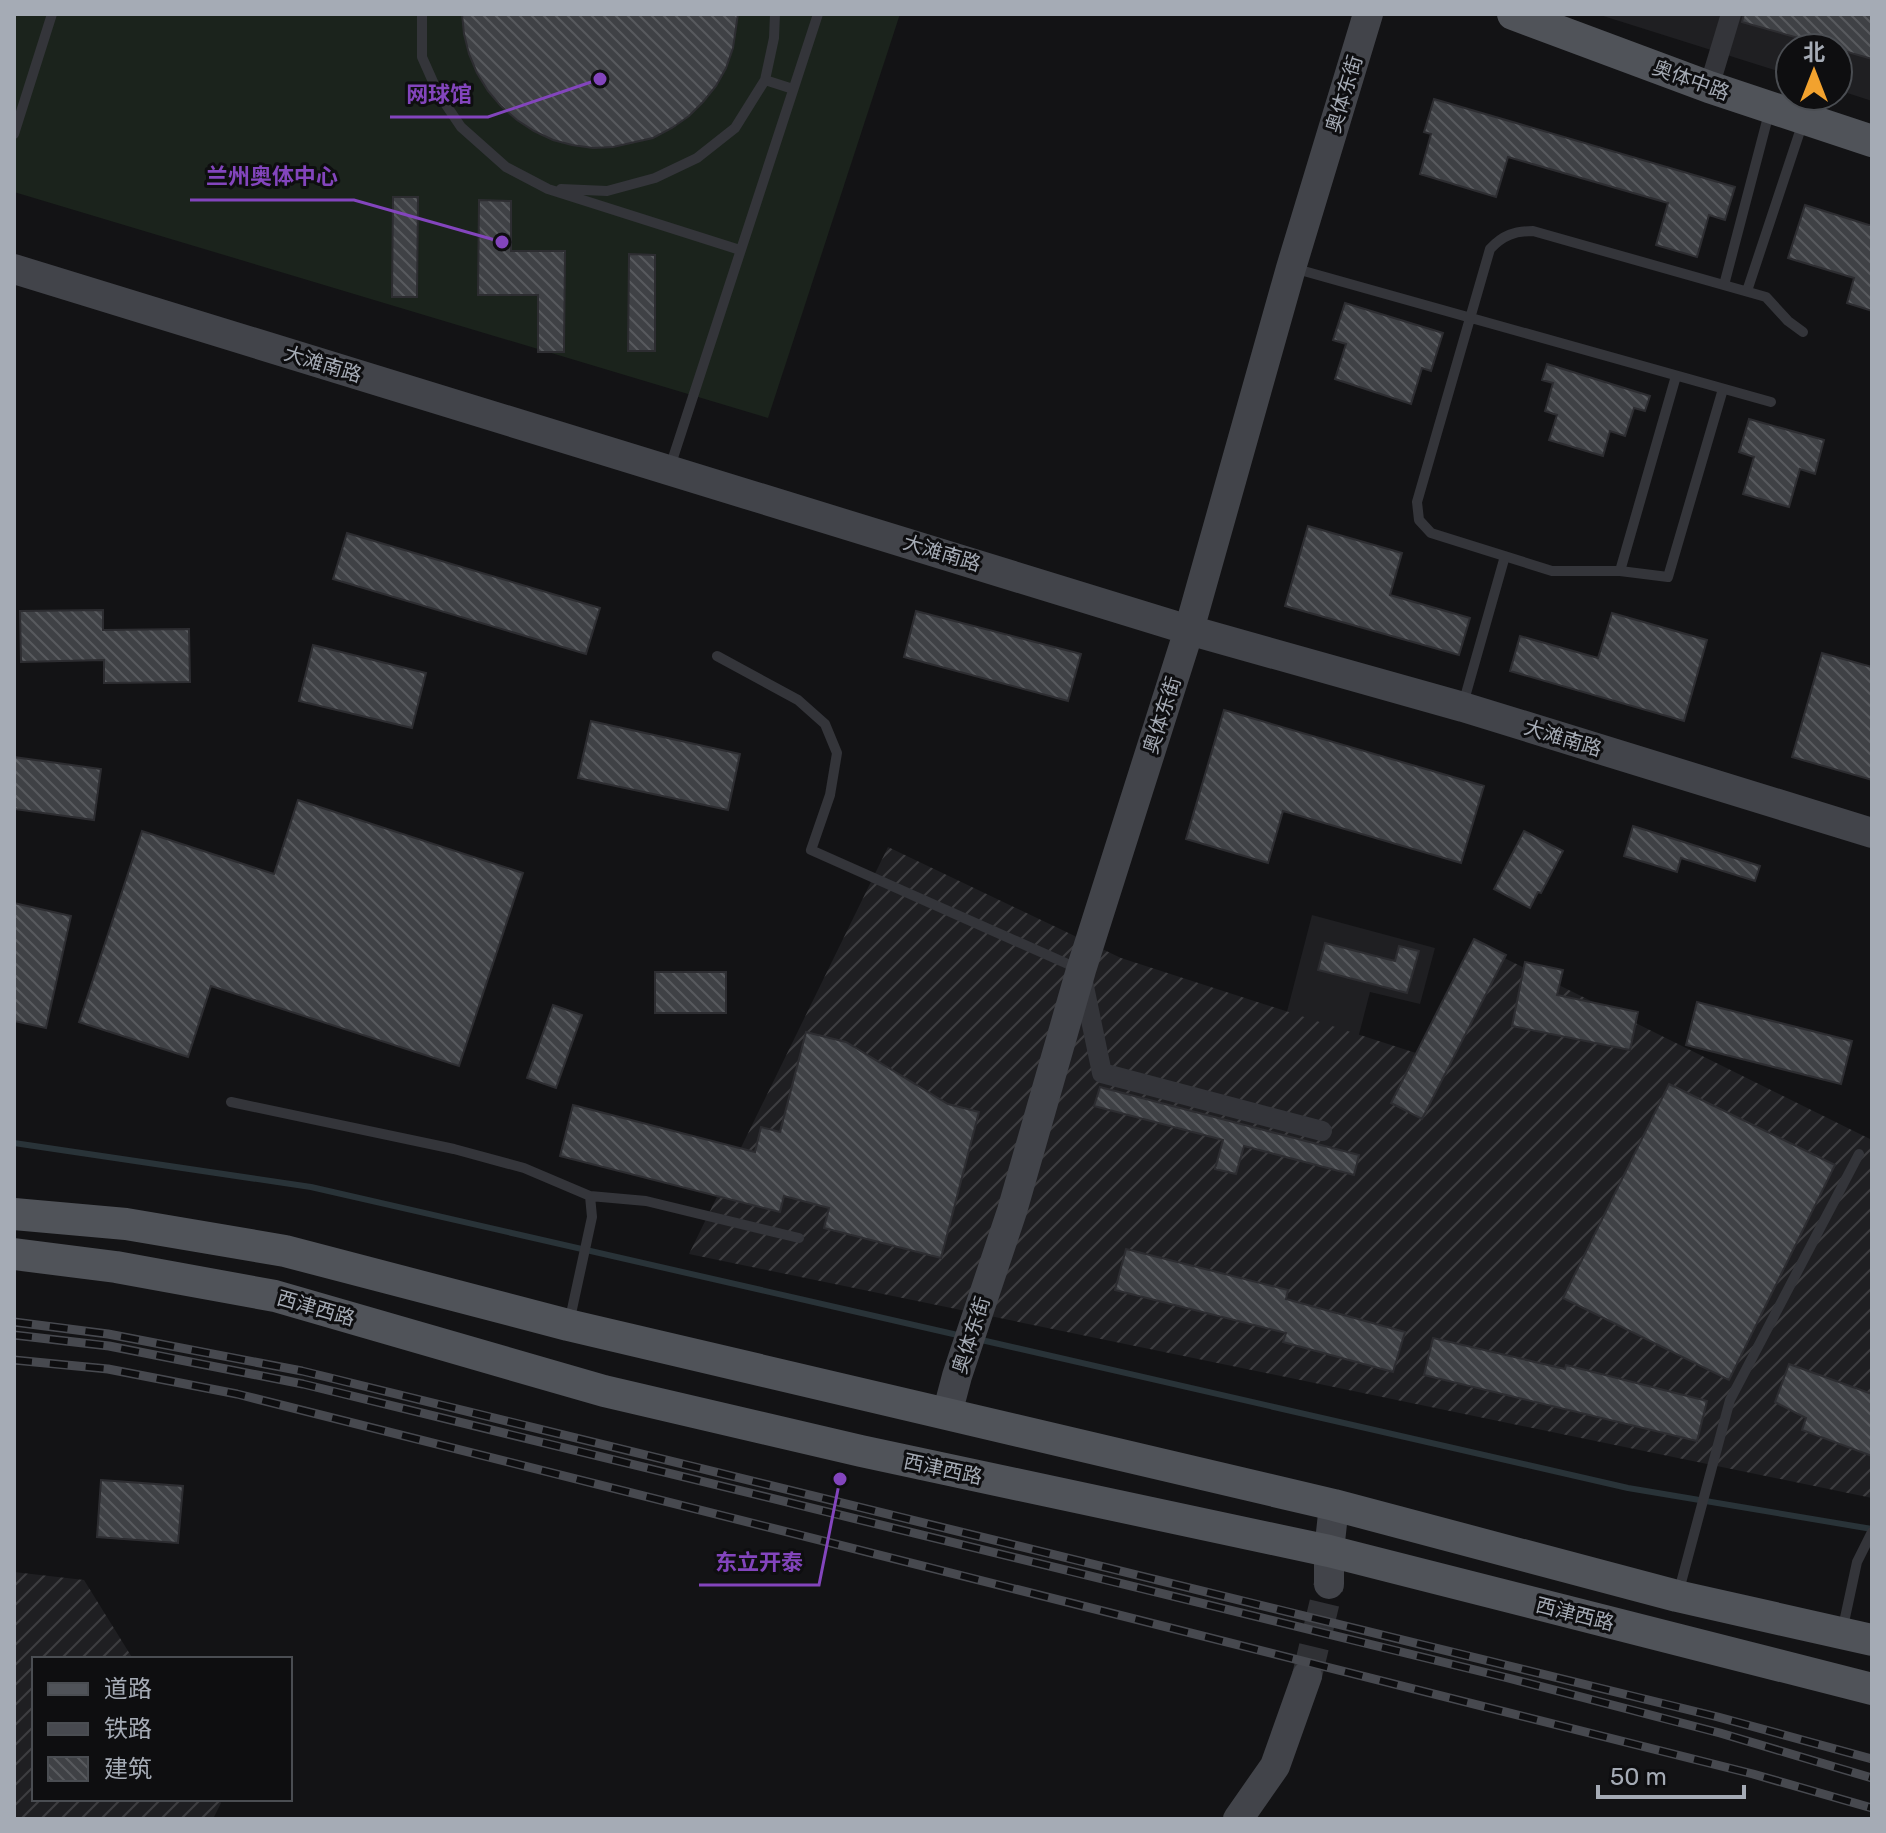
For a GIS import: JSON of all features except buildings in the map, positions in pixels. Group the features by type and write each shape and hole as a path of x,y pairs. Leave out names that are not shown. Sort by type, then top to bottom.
{"main road":[{"name":"奥体中路","path":"1513,14 1709,87 1872,141"},
{"path":"14,1214 126,1224 285,1251 568,1325 1334,1505 1677,1596 1857,1637"},
{"path":"116,1267 126,1224"},
{"name":"西津西路","path":"14,1254 116,1267 275,1296 604,1391 861,1451 1329,1551 1872,1689"}],"street":[{"name":"奥体东街","path":"947,1414 1012,1211 1081,970 1189,630 1291,268 1368,14"},
{"path":"1709,87 1731,14"},
{"name":"大滩南路","path":"14,269 1189,630 1463,707 1872,833"},
{"path":"1081,970 1102,1073 1322,1131"},
{"path":"1329,1584 1334,1505"},
{"path":"1238,1819 1275,1766 1307,1676"}],"lane":[{"path":"14,134 52,14"},
{"path":"422,14 422,57 438,93 461,127 506,167 548,189 740,250"},
{"path":"548,189 607,191 655,178 697,158 735,128 765,80 774,38 775,14"},
{"path":"669,469 818,14"},
{"path":"765,80 793,89"},
{"path":"1724,285 1770,108"},
{"path":"1747,291 1804,119"},
{"path":"1723,389 1668,577 1620,571 1552,571 1431,533 1419,520 1417,502 1490,249 1509,234 1533,231 1766,297 1803,332"},
{"path":"1291,268 1771,402"},
{"path":"1620,571 1676,376"},
{"path":"1463,707 1505,556"},
{"path":"717,656 798,700 825,724 837,753 830,795 811,850 1081,970"},
{"path":"231,1102 468,1153 524,1168 590,1196 646,1201 799,1238"},
{"path":"1677,1596 1730,1400 1859,1154"},
{"path":"568,1325 592,1217 590,1196"},
{"path":"1857,1637 1857,1562 1870,1535"}],"shaded area":[{"path":"14,14 900,14 768,418 14,192"},
{"path":"1597,14 1872,14 1872,101 1854,95 1854,32 1774,32 1774,70"},
{"path":"888,847 1121,958 1416,1053 1478,945 1872,1140 1872,1498 689,1254"},
{"path":"1312,915 1435,948 1420,1004 1370,992 1348,1077 1275,1058"},
{"path":"14,1572 84,1580 132,1657 32,1657 32,1801 221,1803 213,1819 14,1819"}],"waterway":[{"path":"14,1143 311,1187 962,1336"},
{"path":"977,1339 1628,1488 1872,1529"}],"tunnel":[{"path":"1307,1676 1329,1584"}],"railway":[{"path":"14,1322 108,1334 302,1371 1718,1717 1872,1759"},
{"path":"14,1335 109,1346 303,1384 1508,1678 1720,1733 1872,1778"},
{"path":"14,1360 108,1369 237,1394 1753,1774 1872,1808"}],"place":[{"name":"网球馆","path":"600,79"},
{"name":"兰州奥体中心","path":"502,242"},
{"name":"东立开泰","path":"840,1479"}]}
